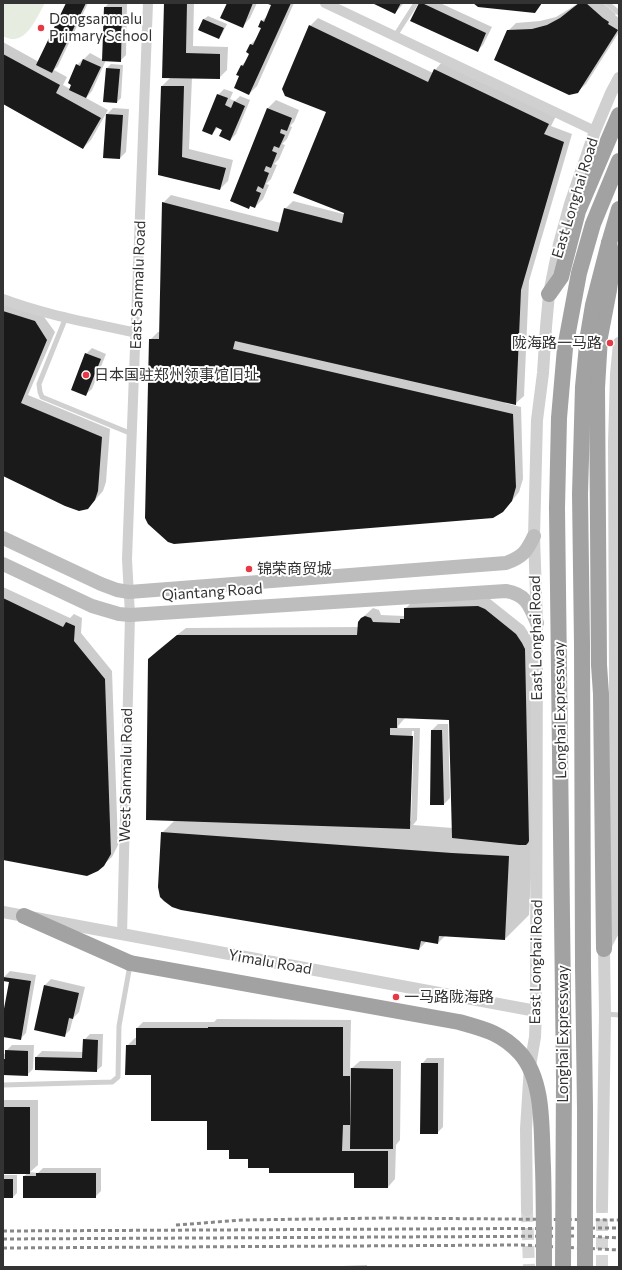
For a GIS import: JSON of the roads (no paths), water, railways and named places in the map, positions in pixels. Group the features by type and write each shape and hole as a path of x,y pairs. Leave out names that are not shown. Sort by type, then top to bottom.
{"highway":[{"path":"549,294 561,277 578,211 619,115"},
{"name":"Longhai Expressway","path":"563,1267 564,1072 558,516 559,418 565,348 580,273 593,224 619,161"},
{"name":"Longhai Expressway","path":"585,1267 585,1108 582,967 581,447 583,387 588,336 593,305 619,209"},
{"path":"604,949 597,461 600,337 613,261 609,243"},
{"path":"24,916 130,963 459,1022 499,1035 510,1043 528,1064 540,1102 544,1197 544,1267"}],"main road":[{"name":"Qiantang Road","path":"3,538 101,584 117,590 129,592 501,564 516,560 524,554 534,536"},
{"name":"Qiantang Road","path":"3,564 92,606 113,613 130,614 506,591 514,592 529,604 537,623"}],"street":[{"name":"East Sanmalu Road","path":"130,614 127,559 148,3"},
{"path":"325,3 595,131"},
{"name":"East Longhai Road","path":"527,1210 526,1129 530,1066 535,1037 536,1011 537,623 534,536 537,420 543,373 549,294 559,244 570,204 595,131 619,78"},
{"path":"3,299 66,317 136,333"},
{"path":"602,1207 605,1014 604,949 616,926 616,374 619,343"},
{"name":"West Sanmalu Road","path":"122,935 130,614"},
{"name":"Yimalu Road","path":"3,912 536,1011"}],"lane":[{"path":"395,36 416,3"},
{"path":"607,3 619,13"},
{"path":"66,317 39,384 42,397 132,434"},
{"path":"3,1085 112,1082 118,1077 119,1026 130,963"},
{"path":"605,1014 619,1015"}],"tunnel":[{"path":"602,1207 602,1267"},
{"path":"527,1210 529,1267"}],"railway":[{"path":"176,1225 243,1220 386,1218 619,1220"},
{"path":"3,1231 619,1228"},
{"path":"3,1239 585,1236 619,1238"},
{"path":"3,1248 521,1245 619,1250"}],"place":[{"name":"Dongsanmalu Primary School","path":"41,28"},
{"name":"陇海路一马路","path":"610,343"},
{"name":"日本国驻郑州领事馆旧址","path":"86,375"},
{"name":"锦荣商贸城","path":"249,569"},
{"name":"一马路陇海路","path":"396,997"}]}
